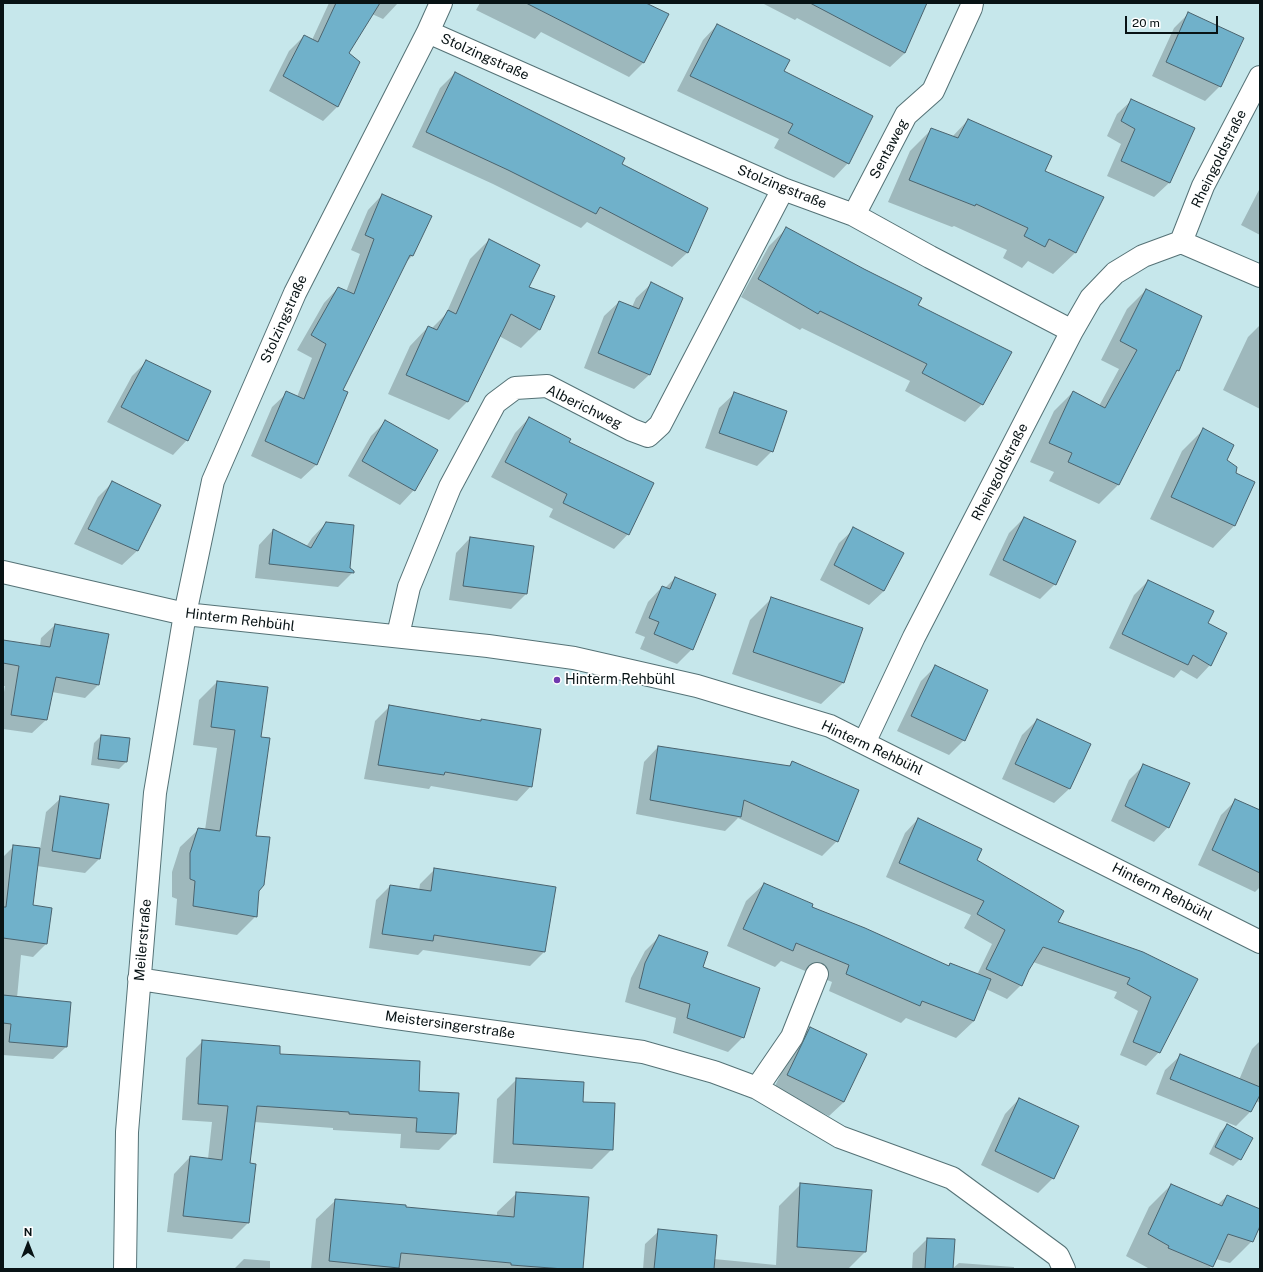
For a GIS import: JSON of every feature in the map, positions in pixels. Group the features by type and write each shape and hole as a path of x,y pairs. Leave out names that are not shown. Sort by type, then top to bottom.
{"street":[{"path":"428,32 441,3"},
{"name":"Sentaweg","path":"854,215 906,115 933,91 972,3"},
{"name":"Stolzingstraße","path":"185,614 213,481 295,293 428,32 783,189 854,215 930,258 1072,331"},
{"name":"Rheingoldstraße","path":"864,744 914,637 1072,331 1091,298 1114,272 1143,256 1180,242 1203,186 1260,77"},
{"name":"Alberichweg","path":"398,636 409,587 450,488 495,403 515,388 547,386 632,430 648,436 660,425 783,189"},
{"path":"1180,242 1260,276"},
{"name":"Hinterm Rehbühl","path":"3,572 185,614 488,646 574,658 697,686 830,726 1260,942"},
{"name":"Meilerstraße","path":"125,1269 128,1132 139,979 156,793 185,614"},
{"path":"757,1088 792,1037 817,974"},
{"name":"Meistersingerstraße","path":"139,979 387,1017 643,1052 714,1072 757,1088 840,1137 952,1178 1058,1256 1064,1269"}],"building":[{"path":"336,3 380,3 349,53 360,62 338,107 283,76 304,35 318,42"},
{"path":"526,3 646,3 669,14 644,63"},
{"path":"810,3 927,3 905,53"},
{"path":"1188,12 1244,38 1221,87 1166,62"},
{"path":"717,24 790,60 784,71 873,116 849,164 788,133 793,124 690,76"},
{"path":"455,72 625,158 622,164 708,208 688,253 600,207 596,214 508,170 426,132"},
{"path":"1131,99 1195,128 1170,183 1121,161 1135,129 1121,121"},
{"path":"968,119 1052,156 1045,171 1104,197 1076,253 1049,239 1045,247 1024,236 1028,228 976,204 975,206 909,180 931,128 958,138"},
{"path":"382,194 432,216 413,256 410,255 343,390 348,392 317,465 265,441 286,391 304,399 326,344 311,335 338,287 354,294 374,239 365,235"},
{"path":"786,227 922,298 918,305 1012,352 983,405 922,373 927,364 820,311 818,314 758,279"},
{"path":"489,239 540,265 529,287 555,296 540,330 511,314 468,402 406,375 428,326 437,330 448,310 456,314"},
{"path":"651,282 683,298 650,375 598,353 619,301 639,309"},
{"path":"1146,289 1202,316 1179,371 1177,370 1119,485 1068,462 1072,453 1049,443 1073,391 1105,408 1137,350 1120,341"},
{"path":"146,360 211,391 188,441 121,407"},
{"path":"734,392 787,411 773,452 719,433"},
{"path":"529,417 571,439 569,442 654,483 629,535 563,503 567,494 505,462"},
{"path":"385,420 438,450 415,491 362,461"},
{"path":"1203,428 1234,445 1227,460 1237,467 1236,473 1255,482 1235,526 1171,497"},
{"path":"112,481 161,505 138,551 88,529"},
{"path":"1024,517 1076,541 1056,585 1003,560"},
{"path":"326,522 354,525 350,568 354,571 354,573 269,564 273,529 311,548"},
{"path":"853,527 904,553 884,591 834,565"},
{"path":"470,537 534,546 527,594 463,586"},
{"path":"675,577 716,594 693,650 654,634 659,622 649,618 662,586 670,589"},
{"path":"1148,580 1214,611 1208,623 1227,633 1211,666 1193,655 1188,665 1122,634"},
{"path":"771,597 863,628 844,683 753,652"},
{"path":"55,624 109,634 99,685 56,677 47,720 11,715 19,666 3,663 3,640 50,647"},
{"path":"935,665 988,690 965,741 911,716"},
{"path":"217,681 268,687 261,737 270,738 256,836 270,837 264,885 259,891 257,917 193,906 195,881 190,879 190,853 198,828 220,831 235,730 211,727"},
{"path":"389,705 481,721 481,719 541,729 532,787 445,772 444,775 378,765"},
{"path":"1037,719 1091,744 1070,789 1015,764"},
{"path":"101,735 130,738 127,762 98,759"},
{"path":"658,746 790,766 792,761 859,790 838,842 744,800 741,817 650,800"},
{"path":"1143,764 1190,783 1169,828 1125,806"},
{"path":"60,796 109,804 100,859 52,851"},
{"path":"1235,799 1260,810 1260,873 1212,850"},
{"path":"918,818 982,849 977,860 1064,911 1058,922 1143,952 1198,979 1160,1053 1133,1042 1151,997 1127,984 1130,978 1043,947 1029,970 1022,986 986,969 1005,930 977,914 984,901 899,863"},
{"path":"13,845 40,848 33,905 52,908 47,944 3,938 3,907 6,907"},
{"path":"434,868 556,887 545,952 434,935 433,941 382,934 390,885 431,891"},
{"path":"764,883 813,904 812,907 865,928 949,966 950,963 991,979 974,1021 922,1001 920,1006 846,974 849,965 796,943 793,951 743,929"},
{"path":"659,935 708,952 703,967 760,988 744,1038 687,1018 690,1004 639,988 645,963"},
{"path":"3,995 71,1002 67,1047 9,1042 11,1024 3,1023"},
{"path":"810,1027 867,1054 844,1102 787,1075"},
{"path":"202,1040 280,1046 280,1054 420,1061 419,1091 459,1093 456,1134 416,1132 417,1118 257,1106 250,1163 256,1164 249,1223 183,1216 190,1156 222,1160 228,1106 198,1104"},
{"path":"1180,1054 1260,1087 1260,1095 1251,1112 1170,1079"},
{"path":"516,1078 584,1082 583,1102 615,1103 613,1150 513,1144"},
{"path":"1019,1098 1079,1126 1054,1179 995,1151"},
{"path":"1227,1124 1253,1138 1241,1160 1215,1147"},
{"path":"800,1183 872,1190 866,1252 797,1247"},
{"path":"1171,1184 1222,1206 1227,1195 1260,1209 1260,1226 1253,1242 1228,1234 1213,1267 1168,1248 1169,1246 1148,1234"},
{"path":"516,1192 589,1197 583,1269 511,1265 511,1263 401,1253 399,1268 329,1261 335,1199 514,1217"},
{"path":"658,1229 717,1235 714,1269 654,1269"},
{"path":"927,1238 955,1239 953,1269 925,1269"}],"place":[{"name":"Hinterm Rehbühl","path":"557,680"}]}
